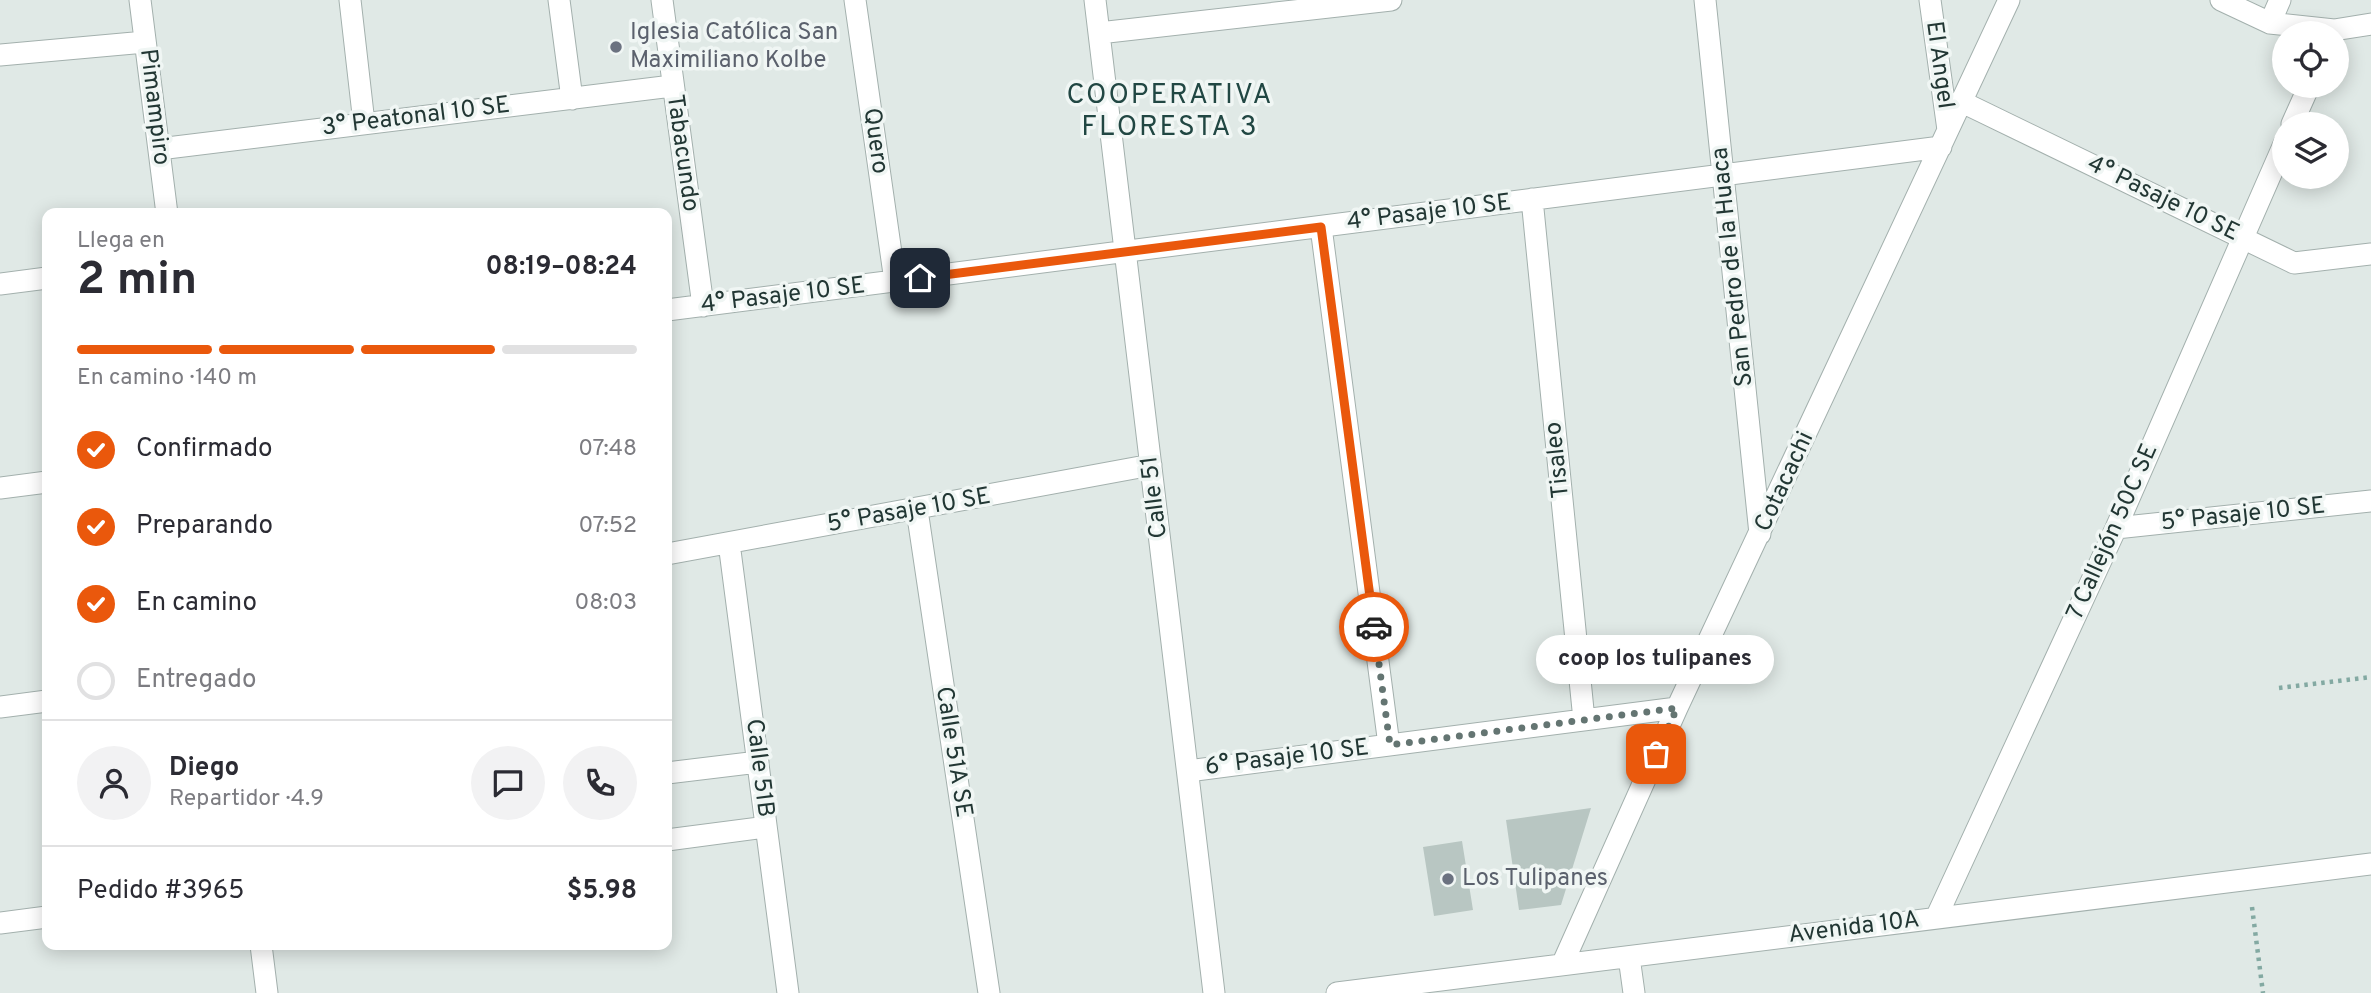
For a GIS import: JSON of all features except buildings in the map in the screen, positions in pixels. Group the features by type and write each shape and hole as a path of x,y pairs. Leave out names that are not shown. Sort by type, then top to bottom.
{"street":[{"name":"Pimampiro","path":"140,0 166,208"},
{"path":"350,0 364,123"},
{"path":"559,0 572,99"},
{"name":"Tabacundo","path":"662,0 704,306"},
{"name":"Quero","path":"855,0 895,281"},
{"name":"Calle 51","path":"1095,0 1214,993"},
{"path":"1099,33 1311,5 1391,0"},
{"name":"San Pedro de la Huaca","path":"1705,0 1760,535"},
{"name":"El Angel","path":"1930,0 1945,139"},
{"name":"Cotacachi","path":"1562,965 1677,708 2009,0"},
{"path":"2221,0 2270,23 2280,0"},
{"path":"2349,28 2371,24"},
{"path":"0,55 145,42"},
{"name":"3° Peatonal 10 SE","path":"159,149 673,86"},
{"name":"4° Pasaje 10 SE","path":"1962,102 2294,263 2371,254"},
{"name":"4° Pasaje 10 SE","path":"672,309 1724,175 1945,139"},
{"name":"7 Callejón 50C SE","path":"1936,918 2116,528 2272,171"},
{"name":"Tisaleo","path":"1532,199 1584,720"},
{"path":"1321,227 1390,745"},
{"path":"0,284 42,279"},
{"name":"5° Pasaje 10 SE","path":"672,553 1151,465"},
{"path":"0,488 42,483"},
{"name":"5° Pasaje 10 SE","path":"2116,528 2371,502"},
{"name":"Calle 51A SE","path":"917,510 989,993"},
{"name":"Calle 51B","path":"729,544 788,993"},
{"path":"0,708 42,702"},
{"name":"6° Pasaje 10 SE","path":"1188,771 1677,708"},
{"path":"672,772 758,762"},
{"path":"672,839 766,827"},
{"name":"Avenida 10A","path":"1337,993 2371,864"},
{"path":"0,923 42,918"},
{"path":"262,950 267,993"},
{"path":"1629,957 1634,993"}],"path":[{"path":"2280,688 2371,677"},
{"path":"2248,880 2263,993"}],"way so far":[{"path":"1374,627 1390,745 1677,708 1656,754"}],"place":[{"name":"Iglesia Católica San Maximiliano Kolbe","path":"616,47"},
{"name":"coop los tulipanes","path":"1656,754"},
{"name":"Los Tulipanes","path":"1448,879"}],"district":[{"name":"COOPERATIVA FLORESTA 3","path":"1170,112"}],"route":[{"path":"920,278 1321,227 1374,627"}]}
